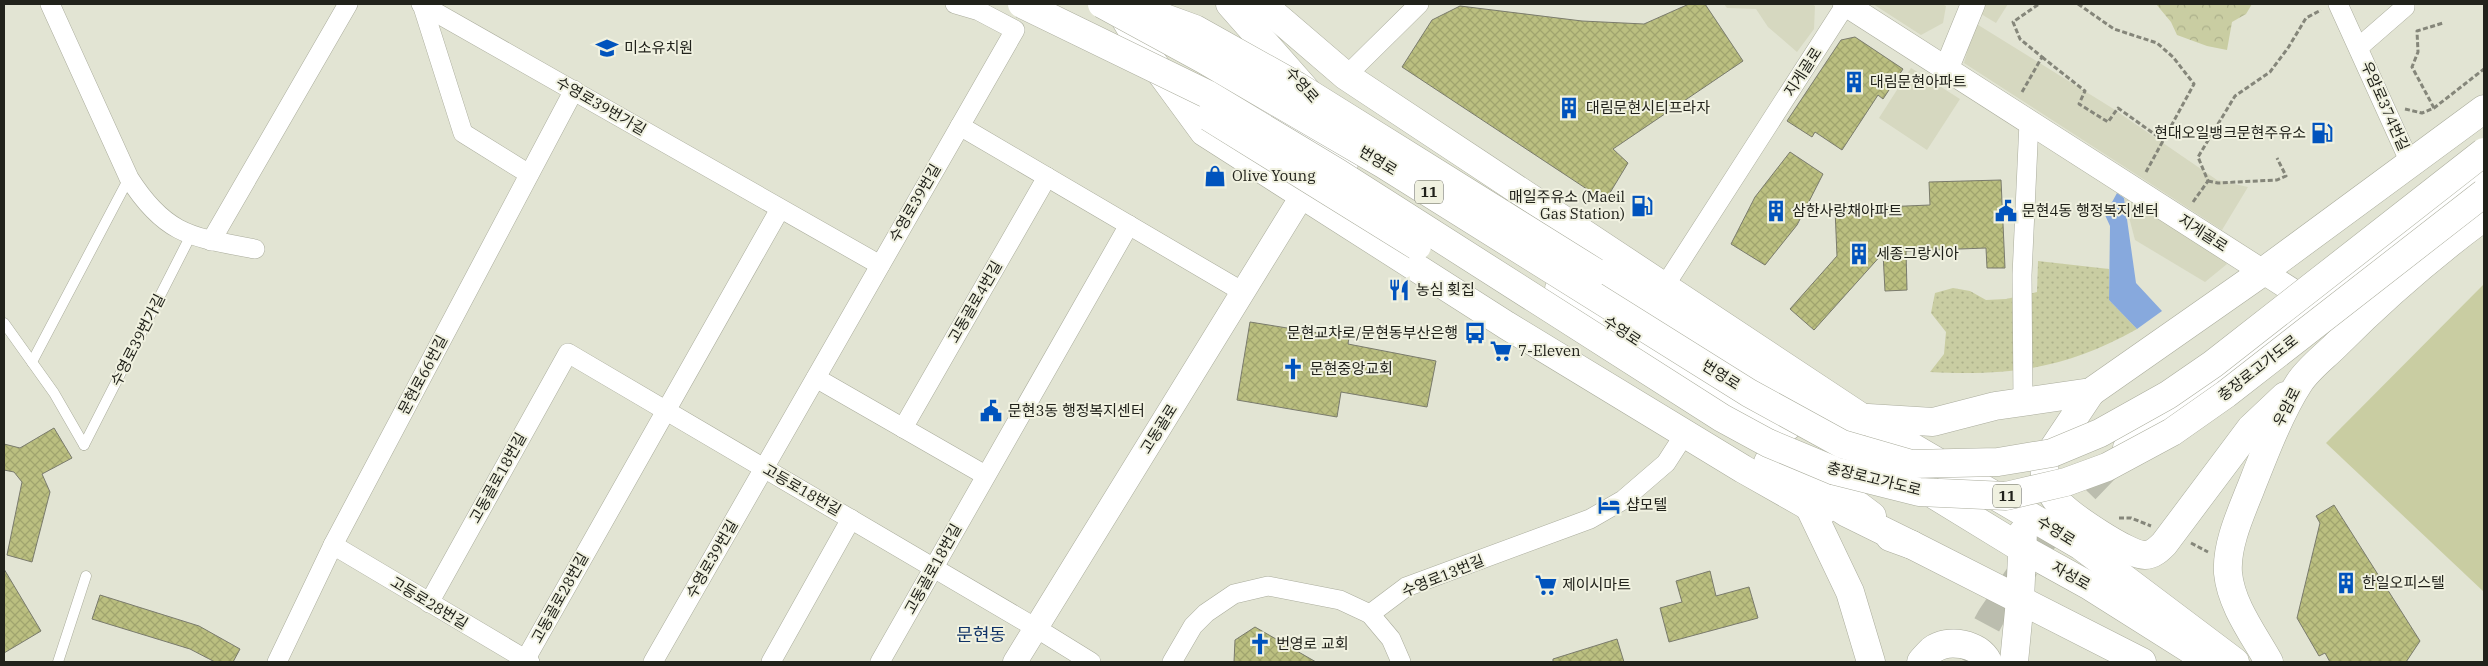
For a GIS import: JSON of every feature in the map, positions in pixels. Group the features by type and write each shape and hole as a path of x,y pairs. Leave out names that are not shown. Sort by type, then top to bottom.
{"main road":[{"name":"번영로","path":"1102,4 1203,59 1383,164 1749,393"},
{"path":"1116,4 1141,46 1204,132 1506,325 1686,432 1743,469 1810,507 1912,545"},
{"path":"1124,4 1195,29 1289,81 1793,397 1929,492"},
{"name":"수영로","path":"1162,4 1172,16 1303,135 1392,198 1626,349 1753,428 1912,545"},
{"name":"수영로","path":"1230,4 1343,132 1556,288 1728,400 1929,492"},
{"name":"수영로","path":"1262,4 1346,76 1861,417 1952,472 2026,512 2081,546 2235,662"},
{"name":"번영로","path":"1019,12 1207,94 1338,173 1493,273"},
{"path":"1019,12 1128,68 1768,462 1846,513 2142,662"},
{"path":"2014,662 2020,600 2021,548 2026,512 2037,474 2091,392 2172,338 2411,165 2484,109"},
{"name":"충장로고가도로","path":"1749,393 1842,444 1911,464 1998,462 2052,453 2100,432 2168,395 2213,364 2484,152"},
{"path":"2124,450 2484,172"},
{"name":"충장로고가도로","path":"1493,273 1722,418 1768,443 1835,472 1919,492 2006,496 2066,482 2107,467 2172,432 2226,394 2484,193"},
{"name":"우암로","path":"2269,662 2247,626 2234,597 2228,576 2228,562 2232,541 2266,449 2299,383 2352,329 2438,250 2484,217"},
{"path":"2044,463 2046,483 2057,501 2072,515 2131,552 2146,556 2156,552 2164,544 2251,428 2299,383"},
{"path":"1793,397 1861,417 1933,422 2023,402 2091,392"},
{"path":"1797,481 1850,592 1871,662"},
{"name":"자성로","path":"1929,492 2021,548 2088,585 2210,662"},
{"path":"1921,662 1933,650 1951,642 1970,647 1985,656 1988,662"}],"street":[{"path":"211,240 348,4"},
{"name":"수영로39번가길","path":"422,4 880,265"},
{"name":"수영로39번가길","path":"422,4 462,133 529,174"},
{"path":"955,4 979,11 1019,12"},
{"path":"1346,76 1419,4"},
{"name":"지게골로","path":"1664,287 1846,4 2352,329"},
{"path":"1946,70 1973,4"},
{"name":"우암로374번길","path":"2359,47 2405,7 2405,4"},
{"path":"49,5 129,178 144,202 164,222 191,236 255,249"},
{"name":"우암로374번길","path":"2332,6 2359,47 2411,165"},
{"name":"수영로39번길","path":"653,662 960,126 1019,12"},
{"name":"문현로66번길","path":"277,662 333,545 574,90"},
{"path":"2020,116 2023,402"},
{"path":"960,126 1243,292"},
{"name":"고동골로4번길","path":"903,428 1047,177"},
{"name":"고동골로","path":"1015,662 1302,196"},
{"path":"665,410 780,209"},
{"path":"816,378 985,475 1129,225"},
{"name":"고동골로18번길","path":"429,603 568,353"},
{"name":"고등로18번길","path":"568,353 1091,662"},
{"name":"고동골로28번길","path":"526,661 665,410"},
{"name":"수영로13번길","path":"1370,614 1406,588 1590,519 1623,500 1666,463 1686,432"},
{"name":"고동골로18번길","path":"880,662 985,475"},
{"path":"770,662 851,519"},
{"name":"고등로28번길","path":"333,545 526,661"},
{"path":"1172,662 1194,626 1206,613 1234,594 1268,586 1340,600 1370,614 1391,639 1400,662"}],"lane":[{"path":"4,323 32,362 129,178"},
{"name":"수영로39번가길","path":"32,362 54,393 84,445 191,236"},
{"path":"58,662 86,576"}],"path":[{"path":"2038,4 2012,22 2020,39 2085,91 2079,104 2108,122 2118,108 2164,141"},
{"path":"2078,4 2114,28 2157,43 2174,57 2194,84 2164,141 2135,190"},
{"path":"2208,181 2198,158 2235,96 2270,72 2288,48 2306,18 2332,6"},
{"path":"2434,108 2412,67 2418,52 2417,31 2443,23"},
{"path":"2020,116 2042,57"},
{"path":"2422,113 2434,108 2484,69"},
{"path":"2208,181 2218,183 2277,180 2286,176 2277,158"},
{"path":"2180,219 2208,181"}],"shaded area":[{"path":"1724,4 1812,4 1815,6 1814,29 1797,52 1768,27 1756,9 1727,8"},
{"path":"1873,4 1942,4 1946,6 1943,23 1921,35"},
{"path":"1979,4 2008,4 1996,23 1976,11"},
{"path":"1975,23 2112,108 2217,180 2248,187 2222,230 1964,63"},
{"path":"1911,68 1960,99 1927,150 1879,118"},
{"path":"2124,198 2207,242 2227,264 2205,282 2135,240"}],"green space":[{"path":"2156,4 2252,4 2246,14 2232,22 2227,50 2207,46 2177,35 2171,22"},
{"path":"2038,261 2109,269 2109,300 2137,329 2086,353 2037,367 1986,373 1930,372 1944,354 1946,332 1931,313 1935,293 1953,288 1970,291 1986,300 2006,299 2037,292"},
{"path":"2484,284 2484,592 2326,443"}],"water":[{"path":"2117,193 2124,198 2136,283 2162,311 2137,329 2109,300 2110,226 2105,215"}],"building":[{"name":"대림문현시티프라자","path":"1689,4 1705,4 1743,61 1613,149 1628,163 1605,201 1402,67 1432,20 1460,6 1582,21 1644,24"},
{"name":"대림문현아파트","path":"1855,37 1903,69 1883,99 1878,95 1842,150 1815,132 1812,137 1787,121 1841,40"},
{"name":"삼한사랑채아파트","path":"1790,152 1823,174 1797,225 1765,265 1731,244 1755,197"},
{"name":"세종그랑시아","path":"2001,180 2005,268 1987,268 1986,248 1906,251 1907,290 1885,291 1883,253 1814,330 1790,309 1837,256 1835,209 1930,205 1929,182"},
{"name":"문현중앙교회","path":"1250,322 1349,338 1348,344 1436,361 1427,407 1341,392 1337,417 1237,400"},
{"path":"54,428 72,458 42,474 50,492 32,562 7,555 22,482 14,472 4,470 4,444 20,448"},
{"name":"한일오피스텔","path":"2334,505 2420,641 2406,662 2330,662 2325,653 2319,656 2297,618 2320,523 2316,516"},
{"path":"4,569 41,631 4,653"},
{"path":"1710,571 1716,596 1749,587 1758,618 1669,642 1660,608 1682,602 1676,581"},
{"path":"100,595 199,626 240,649 233,662 215,662 190,649 92,619"},
{"name":"번영로 교회","path":"1255,627 1316,662 1234,662 1235,640"},
{"path":"1617,639 1624,662 1553,662 1553,659"}],"tunnel":[{"path":"1967,662 1991,617 2059,517 2111,463"}],"place":[{"name":"미소유치원","path":"607,48"},
{"name":"대림문현아파트","path":"1854,82"},
{"name":"대림문현시티프라자","path":"1569,108"},
{"name":"현대오일뱅크문현주유소","path":"2322,133"},
{"name":"Olive Young","path":"1215,176"},
{"name":"매일주유소 (Maeil Gas Station)","path":"1642,206"},
{"name":"삼한사랑채아파트","path":"1776,211"},
{"name":"문현4동 행정복지센터","path":"2006,211"},
{"name":"세종그랑시아","path":"1859,254"},
{"name":"농심 횟집","path":"1399,290"},
{"name":"문현교차로/문현동부산은행","path":"1475,333"},
{"name":"7-Eleven","path":"1501,351"},
{"name":"문현중앙교회","path":"1293,369"},
{"name":"문현3동 행정복지센터","path":"991,411"},
{"name":"샵모텔","path":"1609,505"},
{"name":"한일오피스텔","path":"2346,583"},
{"name":"제이시마트","path":"1546,585"},
{"name":"번영로 교회","path":"1260,644"}],"district":[{"name":"문현동","path":"981,635"}]}
